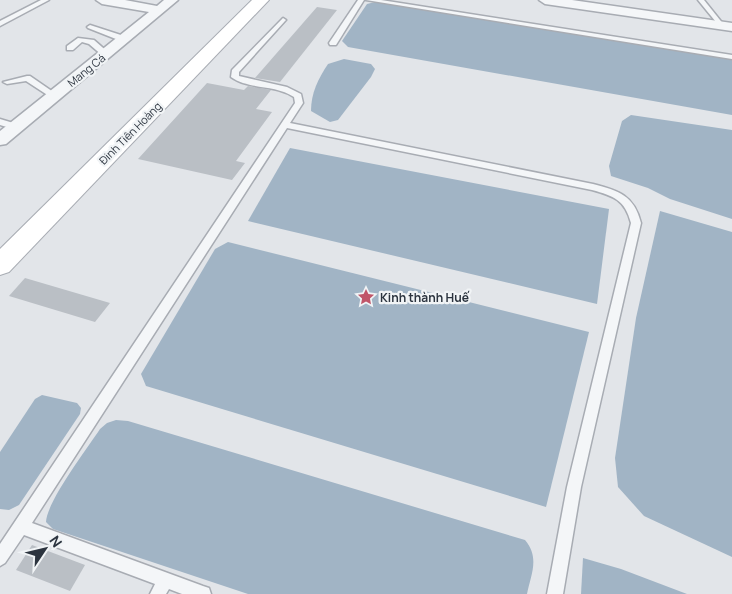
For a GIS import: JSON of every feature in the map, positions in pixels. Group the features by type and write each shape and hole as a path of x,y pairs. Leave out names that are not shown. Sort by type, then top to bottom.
{"main road":[{"name":"Đinh Tiên Hoàng","path":"0,265 261,0"}],"street":[{"path":"102,0 166,5"},
{"path":"544,0 727,27"},
{"name":"Mang Cá","path":"0,140 166,5"}],"lane":[{"path":"0,24 46,0"},
{"path":"333,43 361,0"},
{"path":"368,0 732,57"},
{"path":"700,0 727,27"},
{"path":"0,558 299,102 298,96 285,89 235,77 235,72 283,20"},
{"path":"90,27 124,40"},
{"path":"70,48 81,40 91,42 106,54"},
{"path":"7,82 27,78 55,96"},
{"path":"0,122 17,127"},
{"path":"285,125 586,185 611,192 630,204 636,223 574,487 555,594"},
{"path":"21,526 162,587 203,594"}],"water":[{"path":"375,2 732,58 732,115 348,47 342,41 367,4"},
{"path":"344,59 371,64 375,69 338,120 330,122 311,111 312,98 318,81 328,64"},
{"path":"631,115 732,130 732,219 670,199 648,188 611,176 609,166 622,121"},
{"path":"290,148 609,209 597,304 248,221"},
{"path":"660,211 732,232 732,557 644,516 618,487 615,458 636,318"},
{"path":"228,242 589,332 546,507 146,386 141,374 215,249"},
{"path":"42,395 77,403 81,408 80,414 19,505 9,510 0,509 0,452 35,399"},
{"path":"116,420 128,421 525,540 530,547 533,560 527,594 248,594 53,529 46,522 53,501 100,429 107,423"},
{"path":"583,558 621,569 687,594 581,594"}],"building":[{"path":"317,7 337,10 280,82 255,78"},
{"path":"207,83 244,90 248,86 271,90 256,109 272,112 236,161 245,163 232,180 138,159"},
{"path":"25,278 110,303 95,322 9,296"},
{"path":"32,545 85,565 70,591 16,570"}],"place":[{"name":"Kinh thành Huế","path":"366,297"}]}
